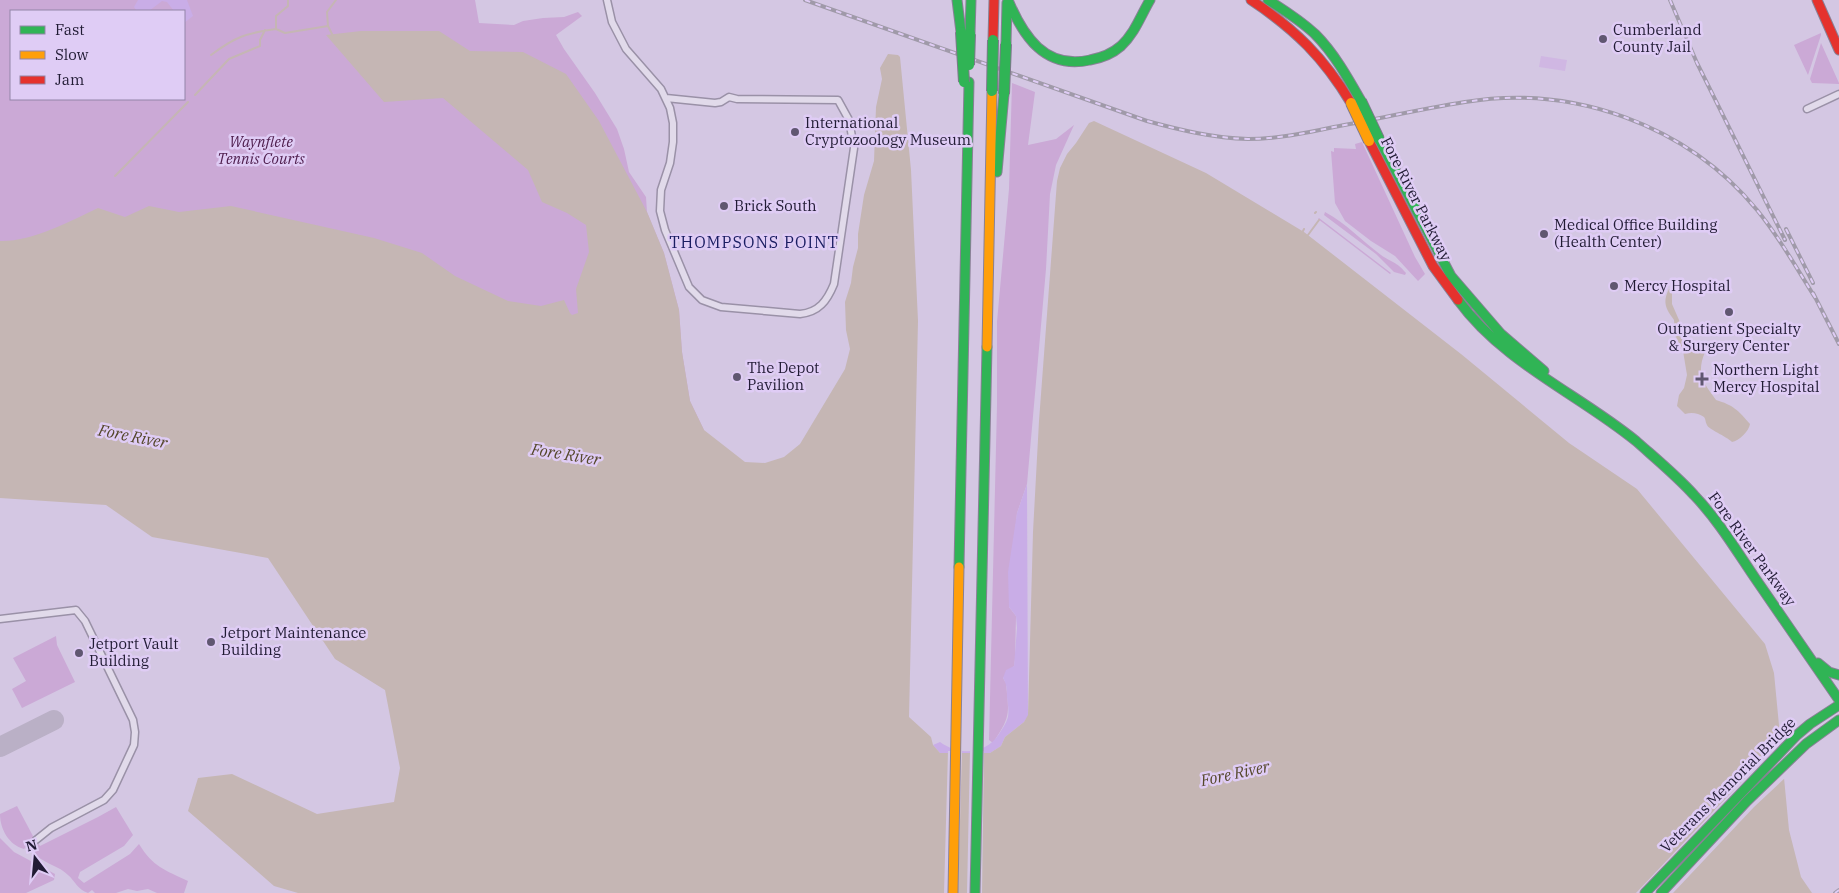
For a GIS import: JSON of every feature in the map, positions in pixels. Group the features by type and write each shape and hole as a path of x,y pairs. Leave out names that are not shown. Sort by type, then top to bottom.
{"main road":[{"path":"957,0 965,33"},
{"path":"953,893 968,144 965,33 971,0"},
{"path":"975,893 990,263 994,0"},
{"path":"990,263 1004,94 1008,0"},
{"path":"1008,0 1017,23 1028,39 1042,52 1053,58 1075,61 1090,60 1115,51 1124,44 1135,28 1147,2"},
{"name":"Fore River Parkway","path":"1251,0 1289,26 1311,38 1337,61 1433,266 1451,292 1491,338 1515,358 1635,441 1694,495 1719,525 1839,700"},
{"name":"Fore River Parkway","path":"1268,0 1294,16 1311,38 1331,70 1356,102"},
{"path":"1817,0 1839,50"},
{"path":"1811,658 1829,672 1839,675"},
{"name":"Veterans Memorial Bridge","path":"1645,893 1792,740 1839,705"},
{"name":"Veterans Memorial Bridge","path":"1660,893 1747,801 1806,744 1835,723"}],"street":[{"path":"607,0 612,22 626,49 661,89 673,118 673,142 670,162 661,190 660,211 665,230 689,287 702,300 721,307 800,314 811,312 821,306 828,299 834,284 854,148 849,120 838,100 736,99 729,97 715,103 666,98"},
{"path":"1807,109 1839,94"},
{"path":"0,619 76,610 85,621 133,720 135,732 134,745 130,756 113,790 104,800 51,828 36,840"}],"shaded area":[{"path":"1541,56 1567,60 1565,71 1539,67"}],"green space":[{"name":"Waynflete Tennis Courts","path":"0,0 475,0 479,23 514,25 523,21 564,17 578,12 582,16 556,35 617,129 629,172 646,197 647,212 664,253 679,310 682,352 690,401 704,430 0,317"},
{"path":"1821,33 1821,35 1808,75 1794,45"},
{"path":"1821,43 1839,84 1812,83 1810,79"},
{"path":"1012,83 1035,92 1028,145 1056,139 1074,125 1056,165 1050,194 1046,269 1027,484 1017,513 1009,595 1009,607 1016,616 1015,659 1014,666 1003,678 1006,683 1008,708 1003,727 993,743 989,740 997,405 997,322 1009,189"},
{"path":"1362,142 1415,257 1425,274 1418,281 1395,256 1345,221 1335,203 1331,151 1334,152 1334,148 1356,149 1355,144"},
{"path":"1325,212 1333,216 1381,255 1399,266 1406,273 1405,275 1394,272 1376,254 1324,215"},
{"path":"1319,218 1391,273 1318,219"},
{"path":"56,636 57,645 75,682 22,708 12,689 26,681 13,658"},
{"path":"17,806 34,838 24,849 14,844 6,836 0,820 0,814"},
{"path":"116,807 133,835 124,846 80,872 78,878 84,883 130,854 139,844 155,863 166,871 188,881 184,893 157,893 148,889 137,891 128,889 116,893 95,893 92,890 88,893 79,888 64,872 36,855 34,851 35,845 38,843 40,846"},
{"path":"0,838 14,852 55,874 54,880 26,893 0,893"}],"sand":[{"path":"138,0 187,0 193,16 185,22 185,10 173,10 167,2 162,1 150,10 136,10 134,7"},
{"path":"1027,484 1028,716 1024,722 1005,737 1001,746 990,753 940,753 933,745 940,742 956,750 964,751 972,751 987,746 999,734 1008,717 1006,688 1003,678 1006,670 1014,666 1017,628 1016,616 1009,607 1008,572 1017,513"}],"water":[{"name":"Fore River","path":"361,31 439,31 470,51 523,52 566,74 599,121 647,212 664,253 679,310 682,352 690,401 704,430 745,462 765,463 784,457 800,444 845,369 850,349 846,330 845,302 858,248 858,234 864,195 874,161 876,107 882,79 880,68 888,54 900,57 911,170 918,321 909,717 931,737 933,745 940,753 990,753 1001,746 1005,737 1024,722 1028,715 1033,532 1039,421 1057,181 1060,168 1067,154 1089,123 1094,121 1206,173 1304,232 1461,354 1569,443 1637,489 1765,644 1774,673 1789,830 1801,877 1812,893 298,893 274,886 188,811 198,778 232,774 317,814 394,802 400,768 385,690 335,659 268,558 152,537 106,505 0,498 0,241 25,238 38,234 98,208 125,217 149,206 179,212 231,206 374,238 422,253 455,276 508,301 541,306 564,300 572,315 578,313 576,289 589,252 586,225 567,213 542,202 528,170 443,98 384,102 326,35"},
{"path":"1669,289 1672,289 1672,304 1685,342 1705,352 1701,366 1704,383 1716,400 1735,409 1750,424 1746,433 1735,441 1732,442 1710,428 1704,417 1695,413 1685,414 1677,406 1687,375 1683,351 1675,335 1674,320 1665,302"}],"pier":[{"path":"1783,738 1786,777 1754,807 1673,893 1636,893"},
{"path":"948,751 962,751 958,893 944,893"},
{"path":"970,751 984,751 982,893 967,893"}],"waterway":[{"path":"288,0 288,6 276,16 276,29 285,33 328,26"},
{"path":"333,36 328,26 327,12 336,0"},
{"path":"211,55 241,37 276,29"},
{"path":"195,95 229,59 260,46 260,40 265,30"},
{"path":"115,176 188,102"},
{"path":"1308,235 1319,220"}],"taxiway":[{"path":"0,747 54,720"}],"railway":[{"path":"805,0 1147,121 1222,137 1248,139 1281,137 1465,102 1506,98 1546,99 1586,106 1625,117 1662,134 1697,155 1729,180 1757,210 1781,243 1816,299"},
{"path":"1670,0 1697,63 1785,240"},
{"path":"1786,229 1813,283"},
{"path":"1813,293 1839,344"},
{"path":"1835,893 1839,890"}],"traffic: fast":[{"path":"957,0 961,32"},
{"path":"970,34 971,0"},
{"path":"1008,0 1021,26 1038,47 1048,55 1060,60 1074,62 1098,58 1111,53 1121,46 1134,30 1150,0"},
{"path":"1268,0 1304,25 1322,41 1361,101"},
{"path":"1006,44 1007,3"},
{"path":"961,32 964,82"},
{"path":"969,65 970,34"},
{"path":"992,91 993,40"},
{"path":"1004,94 1006,44"},
{"path":"959,567 969,82"},
{"path":"997,172 1004,94"},
{"path":"1361,101 1379,139"},
{"path":"1379,139 1451,276 1501,334 1544,371"},
{"path":"1458,300 1476,322 1497,342 1519,360 1636,441 1687,488 1726,535 1839,700"},
{"path":"975,893 987,347"},
{"path":"1818,663 1829,672 1839,675"},
{"path":"1645,893 1797,735 1839,705"},
{"path":"1661,893 1747,801 1806,744 1839,720"}],"traffic: slow":[{"path":"987,347 992,91"},
{"path":"1351,103 1369,141"},
{"path":"953,893 959,567"}],"traffic: jam":[{"path":"993,40 994,0"},
{"path":"1251,0 1295,33 1319,58 1351,103"},
{"path":"1817,0 1839,50"},
{"path":"1369,141 1433,266 1458,300"}],"place":[{"name":"Cumberland County Jail","path":"1603,39"},
{"name":"International Cryptozoology Museum","path":"795,132"},
{"name":"Brick South","path":"724,206"},
{"name":"Medical Office Building (Health Center)","path":"1544,234"},
{"name":"Mercy Hospital","path":"1614,286"},
{"name":"Outpatient Specialty & Surgery Center","path":"1729,312"},
{"name":"The Depot Pavilion","path":"737,377"},
{"name":"Northern Light Mercy Hospital","path":"1702,379"},
{"name":"Jetport Maintenance Building","path":"211,642"},
{"name":"Jetport Vault Building","path":"79,653"}],"district":[{"name":"THOMPSONS POINT","path":"754,242"}]}
